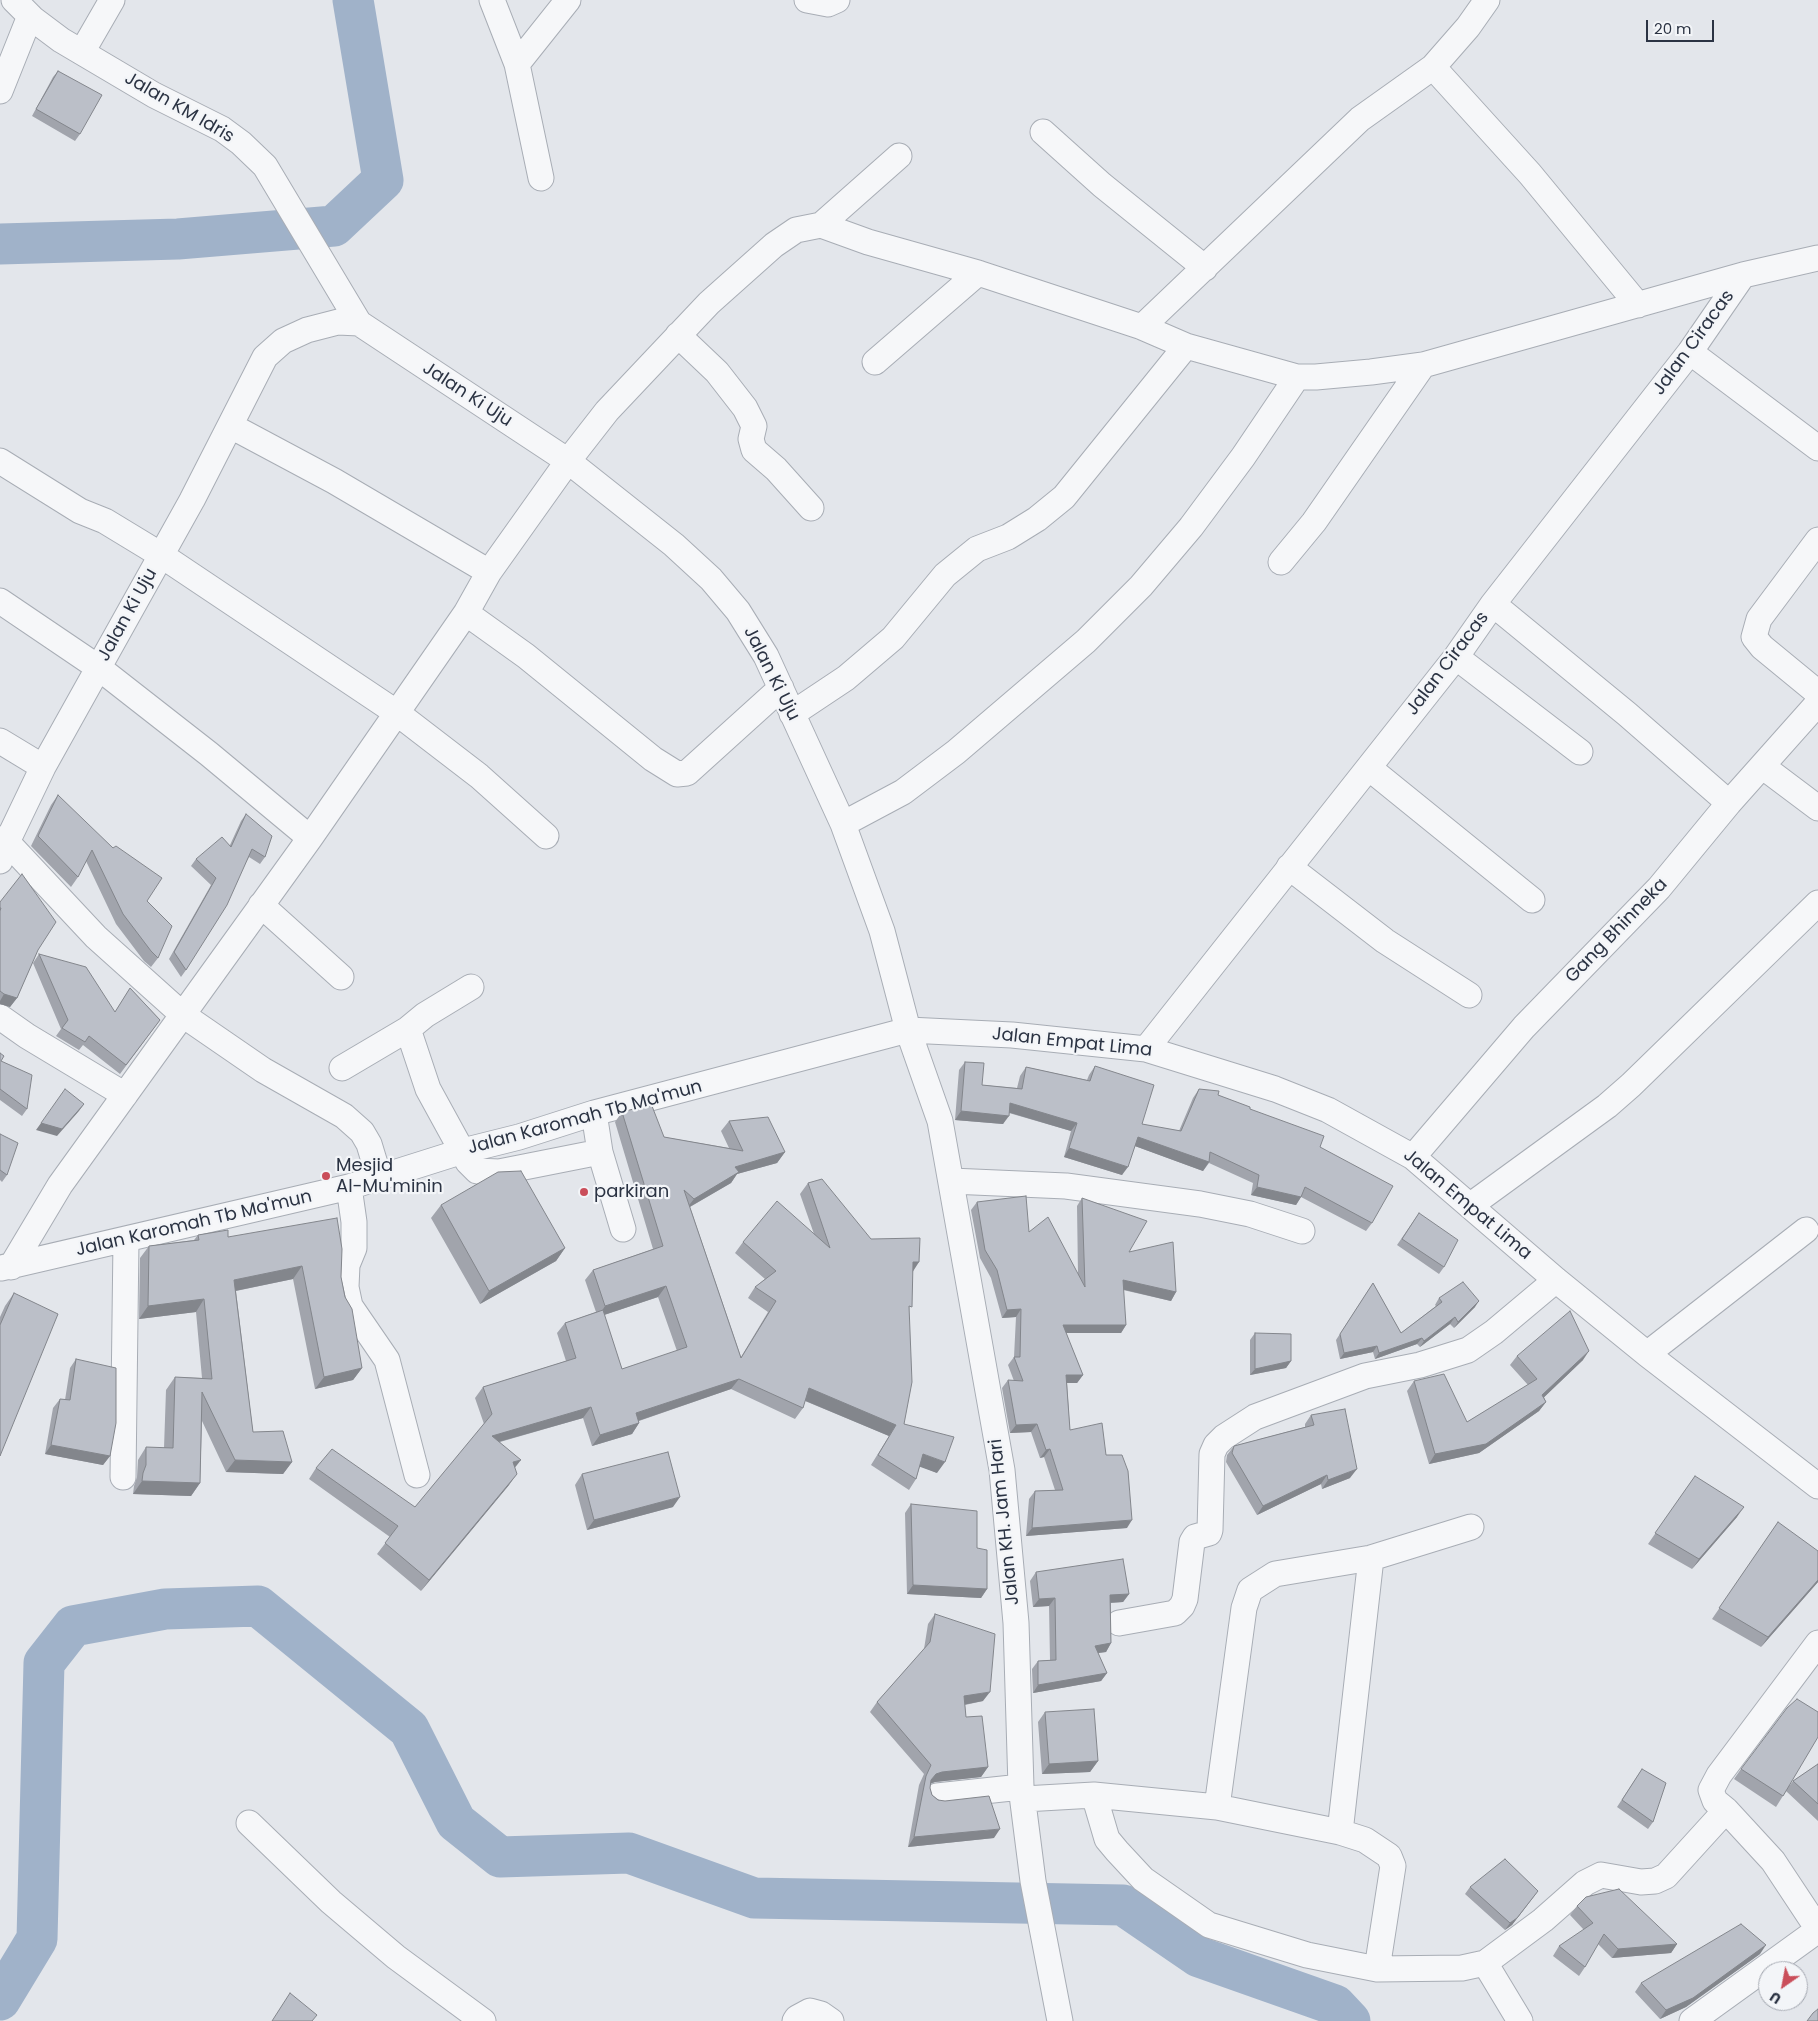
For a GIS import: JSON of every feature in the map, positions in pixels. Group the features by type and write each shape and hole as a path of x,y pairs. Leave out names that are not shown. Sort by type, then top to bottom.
{"street":[{"path":"82,52 112,0"},
{"path":"492,0 517,64 541,178"},
{"path":"517,64 568,0"},
{"path":"807,0 828,4 837,0"},
{"path":"1142,327 1360,119 1433,67 1468,27 1486,0"},
{"path":"0,91 22,8"},
{"name":"Jalan KM Idris","path":"22,8 61,40 154,95 222,129 241,143 265,166 359,323"},
{"path":"1433,67 1530,174 1638,305"},
{"path":"1043,132 1102,185 1206,268"},
{"path":"6,1268 60,1185 310,838 466,613 489,572 568,461 607,411 709,302 774,245 796,230 821,225 899,156"},
{"path":"821,225 868,242 978,273 1142,327 1186,346 1297,377 1371,372 1423,364 1743,275 1818,258"},
{"path":"875,362 978,273"},
{"name":"Jalan Ciracas","path":"1146,1048 1456,657 1492,604 1690,352 1743,275"},
{"name":"Jalan Ki Uju","path":"2,847 43,767 231,426 265,357 283,341 307,330 338,322 359,323 568,461 674,545 711,579 738,611 766,656 843,824 882,931 908,1030"},
{"path":"678,335 717,372 745,408 754,426 751,439 754,450 776,469 812,508"},
{"path":"792,714 846,678 893,638 945,575 977,549 1008,537 1037,519 1064,497 1186,346"},
{"path":"1690,352 1818,448"},
{"path":"1281,562 1314,522 1423,364"},
{"path":"843,824 903,792 956,752 1086,641 1141,586 1190,527 1243,457 1297,377"},
{"path":"231,426 334,481 489,572"},
{"path":"0,460 80,511 105,521 161,554 396,713 479,776 546,836"},
{"path":"1818,540 1759,619 1754,637 1762,647 1818,693"},
{"path":"0,601 99,668 209,754 310,838"},
{"path":"1492,604 1627,714 1729,803"},
{"path":"466,613 526,656 653,759 677,774 687,774 781,688"},
{"path":"1456,657 1580,752"},
{"name":"Gang Bhinneka","path":"1413,1156 1524,1027 1659,888 1729,803 1818,702"},
{"path":"0,741 43,767"},
{"path":"1762,766 1818,808"},
{"path":"1369,768 1532,900"},
{"path":"2,847 96,937 183,1015 263,1070 344,1116 362,1132 369,1144 379,1177"},
{"path":"1289,867 1385,941 1468,995"},
{"path":"1471,1205 1607,1106 1631,1086 1818,904"},
{"path":"262,905 340,977"},
{"path":"342,1068 408,1030 425,1016 471,987"},
{"path":"0,1017 27,1036 125,1095"},
{"path":"408,1030 428,1089 463,1151 477,1171 489,1173 600,1152"},
{"name":"Jalan Empat Lima","path":"908,1030 1012,1035 1146,1048 1284,1092 1328,1110 1413,1156 1556,1280 1647,1354 1818,1486"},
{"name":"Jalan Karomah Tb Ma'mun","path":"6,1268 349,1187 463,1151 519,1137 594,1114 908,1030"},
{"name":"Jalan KH. Jam Hari","path":"908,1030 940,1121 1002,1470 1016,1624 1023,1793 1033,1881 1060,2021"},
{"path":"594,1114 600,1152 623,1229"},
{"path":"951,1181 1066,1186 1200,1204 1250,1214 1302,1231"},
{"path":"349,1187 354,1222 354,1248 348,1265 346,1287 350,1306 387,1360 417,1475"},
{"path":"1647,1354 1806,1230"},
{"path":"123,1477 126,1240"},
{"path":"1119,1623 1175,1613 1182,1606 1185,1598 1192,1542 1195,1537 1209,1533 1210,1530 1212,1454 1216,1445 1224,1437 1255,1417 1364,1376 1420,1365 1468,1350 1494,1332 1556,1280"},
{"path":"1217,1807 1244,1608 1250,1590 1274,1574 1371,1558 1471,1527"},
{"path":"1340,1832 1371,1558"},
{"path":"1692,2021 1818,1929 1772,1861 1715,1800 1711,1790 1719,1775 1818,1643"},
{"path":"937,1796 1023,1793 1094,1795 1217,1807 1340,1832 1365,1840 1389,1856 1392,1866 1377,1969"},
{"path":"1094,1795 1107,1838 1117,1851 1143,1879 1209,1925 1307,1955 1377,1969 1462,1968 1485,1963 1543,1920 1585,1883 1601,1875 1641,1882 1654,1881 1666,1876 1726,1810"},
{"path":"249,1823 331,1902 389,1951 483,2021"},
{"path":"1485,1963 1520,2021"},
{"path":"796,2021 797,2018 810,2011 821,2014 832,2021"}],"building":[{"path":"58,71 102,95 80,134 36,109"},
{"path":"58,795 113,848 116,846 162,878 147,901 172,926 158,958 123,914 92,850 78,877 38,836"},
{"path":"246,814 272,836 265,857 252,849 227,905 186,970 174,952 216,878 196,859 222,837 231,847"},
{"path":"22,874 56,922 38,950 17,998 0,991 0,902"},
{"path":"39,954 86,967 115,1012 130,988 160,1020 126,1065 89,1036 85,1042 62,1028 68,1020"},
{"path":"0,1053 4,1056 1,1061 32,1075 27,1109 0,1089"},
{"path":"965,1062 984,1063 982,1085 1022,1089 1026,1067 1090,1081 1095,1066 1154,1085 1142,1124 1181,1131 1199,1089 1219,1091 1218,1095 1250,1107 1250,1109 1324,1136 1320,1147 1393,1186 1372,1223 1305,1187 1301,1197 1257,1187 1259,1175 1210,1152 1209,1162 1138,1137 1128,1167 1069,1148 1077,1123 1010,1103 1009,1116 961,1111"},
{"path":"65,1089 84,1104 62,1129 41,1123"},
{"path":"652,1106 664,1137 743,1151 729,1121 768,1117 785,1152 735,1167 739,1172 694,1199 684,1190 741,1358 776,1301 755,1287 776,1271 743,1242 777,1201 830,1248 808,1183 822,1179 871,1239 920,1238 919,1262 913,1262 912,1307 909,1306 912,1382 904,1424 954,1437 945,1462 923,1454 916,1479 878,1455 896,1425 809,1388 803,1408 739,1379 636,1413 639,1423 600,1435 591,1407 492,1436 521,1460 513,1462 517,1474 429,1580 385,1543 398,1526 316,1468 332,1449 415,1507 492,1414 483,1387 576,1358 565,1323 603,1310 622,1369 687,1347 666,1286 605,1306 593,1270 663,1246 622,1112"},
{"path":"0,1134 18,1143 7,1175 0,1170"},
{"path":"521,1171 565,1248 489,1291 441,1205 498,1172"},
{"path":"1026,1196 1029,1232 1048,1217 1085,1287 1082,1198 1147,1221 1129,1252 1173,1242 1176,1292 1123,1280 1126,1325 1063,1325 1083,1375 1066,1375 1070,1430 1102,1423 1106,1455 1122,1455 1128,1471 1132,1520 1032,1528 1035,1491 1063,1490 1050,1449 1046,1450 1037,1424 1016,1425 1008,1380 1023,1381 1014,1357 1020,1357 1021,1309 1007,1310 997,1270 985,1250 977,1202"},
{"path":"1419,1213 1458,1240 1444,1267 1402,1239"},
{"path":"337,1218 342,1249 341,1277 345,1297 352,1309 362,1368 324,1377 302,1266 234,1280 253,1432 283,1431 292,1462 235,1460 202,1392 200,1483 142,1481 146,1465 146,1447 173,1448 175,1377 212,1379 204,1299 148,1306 149,1246 199,1240 198,1235 228,1230 228,1237"},
{"path":"1463,1282 1479,1301 1458,1322 1455,1317 1424,1341 1422,1338 1379,1353 1377,1346 1344,1353 1340,1334 1373,1283 1401,1333 1442,1302 1439,1298"},
{"path":"14,1293 58,1314 0,1456 0,1325"},
{"path":"1570,1311 1589,1351 1542,1395 1546,1402 1486,1444 1435,1454 1414,1381 1444,1374 1467,1422 1537,1379 1517,1356"},
{"path":"1255,1333 1291,1334 1291,1361 1255,1369"},
{"path":"76,1359 116,1368 116,1423 110,1456 51,1445 60,1399 70,1400"},
{"path":"1345,1409 1357,1469 1328,1480 1327,1475 1263,1506 1232,1453 1234,1446 1314,1425 1311,1415"},
{"path":"668,1452 680,1497 594,1520 582,1474"},
{"path":"1695,1476 1744,1507 1699,1559 1655,1533"},
{"path":"911,1504 977,1511 977,1548 987,1550 987,1589 913,1585"},
{"path":"1778,1522 1818,1551 1818,1580 1768,1637 1719,1608"},
{"path":"1123,1559 1129,1594 1110,1595 1111,1643 1095,1646 1107,1673 1038,1685 1038,1661 1056,1660 1055,1598 1039,1599 1036,1572"},
{"path":"935,1614 995,1634 990,1692 964,1696 966,1717 982,1716 988,1767 936,1774 931,1780 930,1788 932,1795 938,1800 945,1801 989,1796 1000,1829 914,1837 926,1776 931,1765 877,1702 930,1642"},
{"path":"1797,1699 1818,1712 1818,1737 1783,1796 1741,1769 1787,1708"},
{"path":"1094,1709 1098,1761 1049,1764 1045,1712"},
{"path":"1818,1764 1818,1804 1793,1781"},
{"path":"1642,1769 1666,1783 1653,1822 1622,1800"},
{"path":"1505,1859 1538,1891 1517,1918 1510,1923 1470,1887"},
{"path":"1619,1889 1677,1944 1618,1949 1604,1934 1585,1967 1559,1946 1593,1923 1577,1906 1586,1897"},
{"path":"1741,1924 1766,1945 1693,1998 1666,2010 1641,1983"},
{"path":"290,1993 317,2015 312,2021 272,2021"},
{"path":"1818,2009 1818,2021 1807,2021 1813,2013"}],"waterway":[{"path":"0,244 178,239 334,226 383,180 353,0"},
{"path":"0,2000 37,1939 44,1663 73,1626 165,1609 258,1606 409,1729 456,1822 500,1857 629,1853 754,1898 1123,1905 1199,1957 1335,2005 1350,2021"}],"place":[{"name":"Mesjid Al-Mu'minin","path":"326,1176"},
{"name":"parkiran","path":"584,1192"}]}
